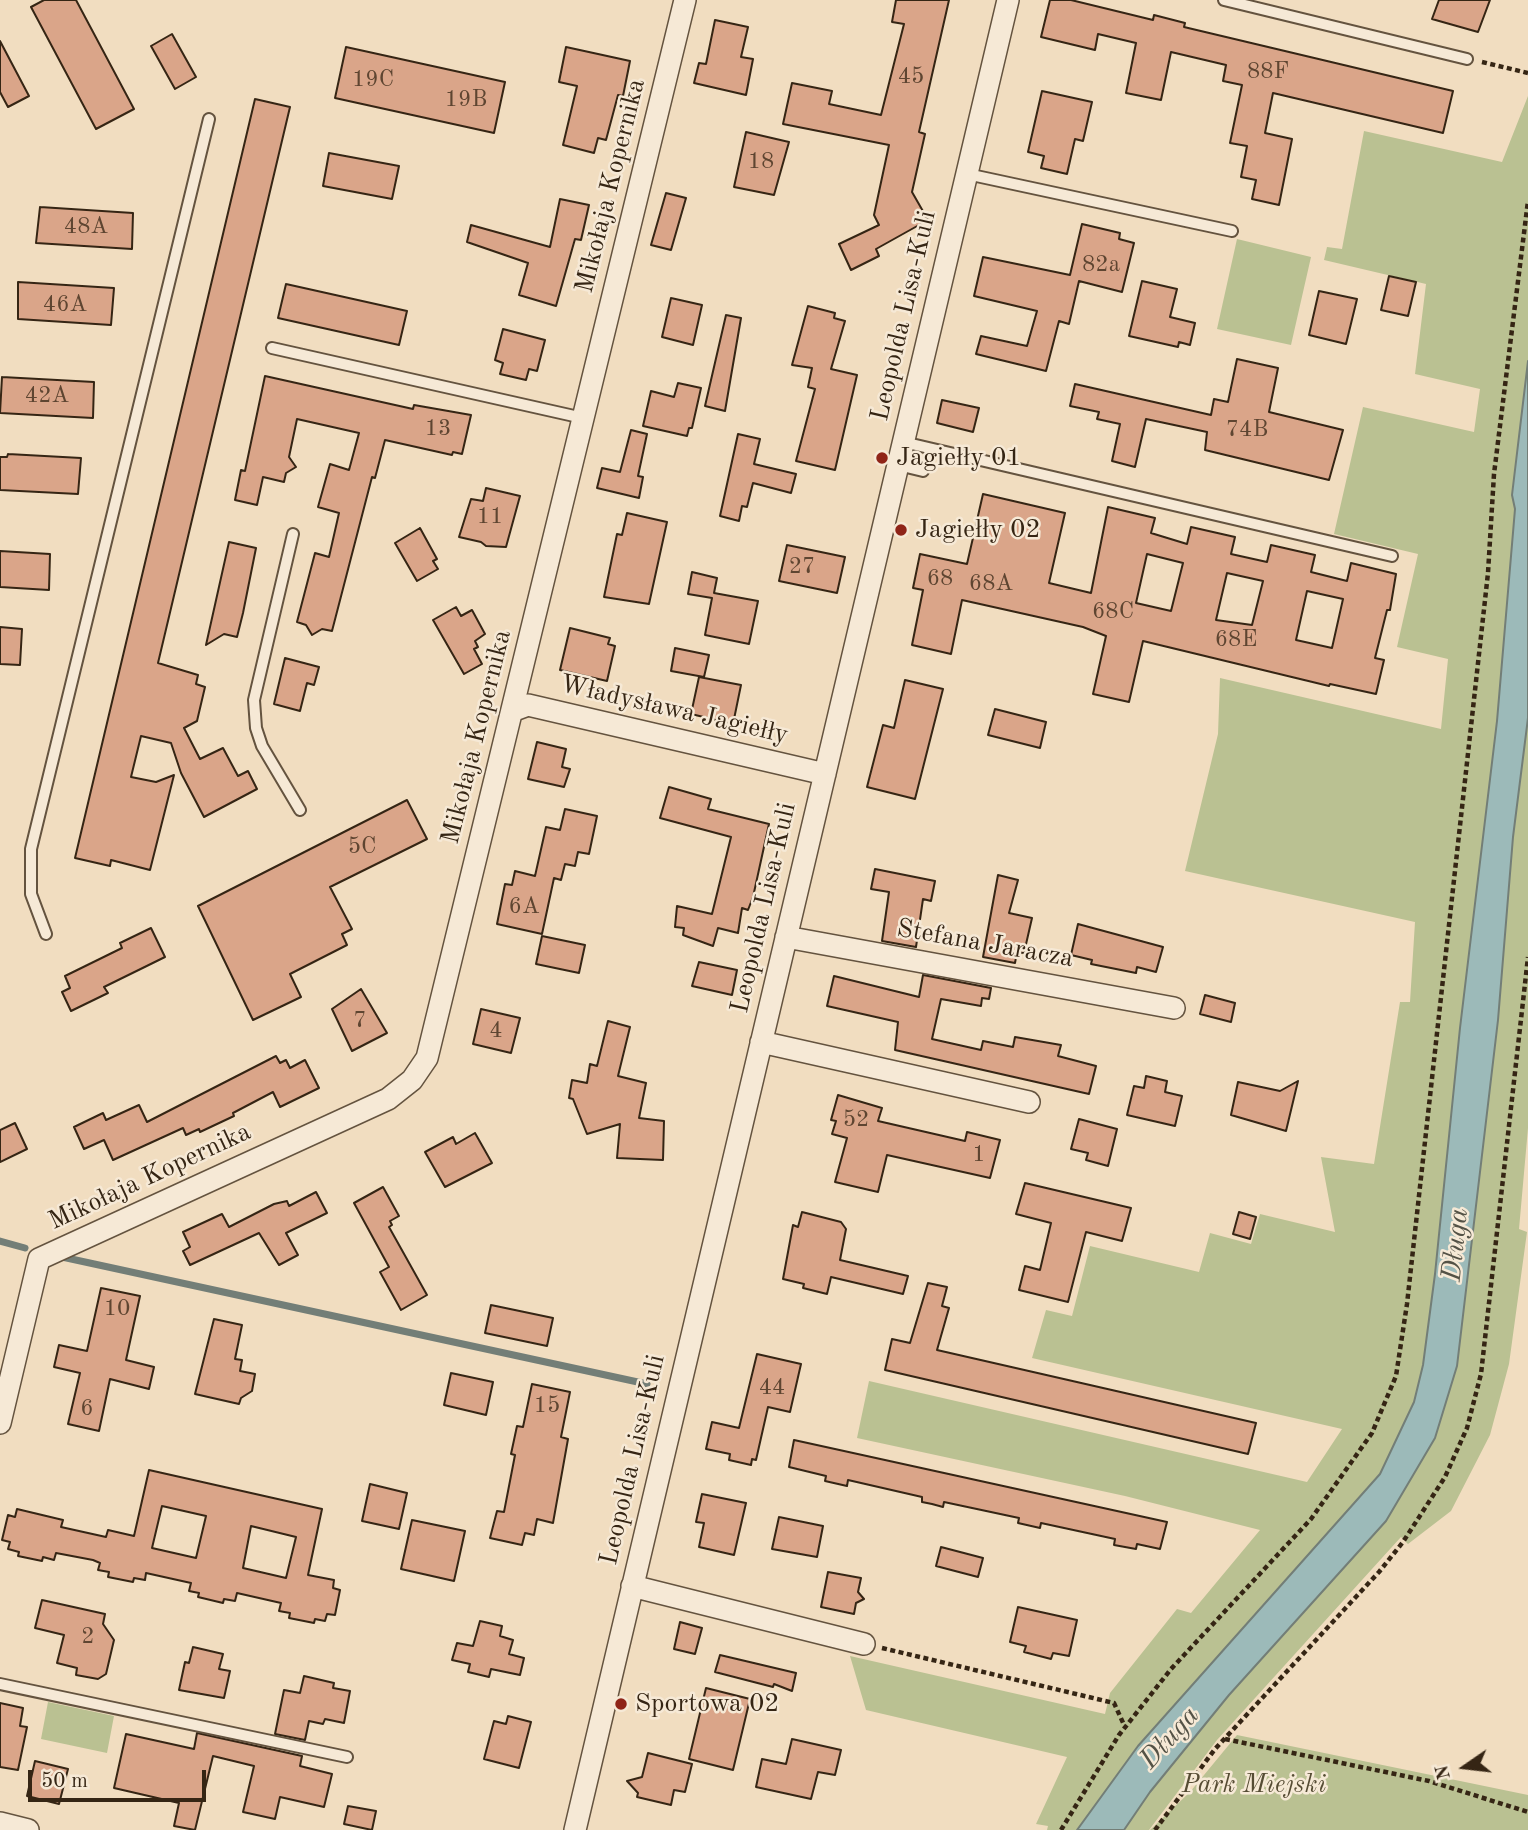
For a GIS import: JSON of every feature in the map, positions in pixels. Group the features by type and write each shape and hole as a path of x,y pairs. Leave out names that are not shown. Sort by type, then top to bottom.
{"street":[{"name":"Mikołaja Kopernika","path":"0,1423 39,1259 388,1099 412,1080 427,1058 685,0"},
{"name":"Leopolda Lisa-Kuli","path":"575,1830 1008,0"},
{"name":"Władysława Jagiełły","path":"512,711 528,705 824,774"},
{"name":"Stefana Jaracza","path":"786,937 1174,1008"},
{"path":"761,1042 1029,1102"},
{"path":"632,1586 864,1644"},
{"path":"0,1824 29,1830"}],"lane":[{"path":"1224,0 1467,59"},
{"path":"46,934 32,894 31,849 209,119"},
{"path":"967,174 1232,231"},
{"path":"272,348 583,418"},
{"path":"903,442 1392,556"},
{"path":"898,465 923,471"},
{"path":"293,534 254,700 256,727 262,746 300,810"},
{"path":"0,1684 347,1757"}],"path":[{"path":"1467,59 1528,73"},
{"path":"1061,1830 1125,1727 1171,1669 1311,1520 1372,1433 1396,1376 1407,1304 1488,573 1494,474 1528,201"},
{"path":"1155,1830 1224,1739 1379,1572 1403,1542 1445,1477 1467,1428 1483,1362 1528,957"},
{"path":"864,1644 1114,1703 1125,1727"},
{"path":"1224,1739 1429,1781 1528,1812"}],"green space":[{"path":"1528,96 1528,361 1518,445 1528,447 1528,1128 1519,1229 1527,1232 1509,1364 1490,1435 1451,1511 1408,1544 1401,1537 1217,1740 1149,1830 1124,1830 1150,1792 1229,1695 1385,1522 1362,1498 1138,1746 1077,1830 1047,1830 1048,1826 1036,1824 1067,1757 866,1710 850,1656 1105,1714 1110,1693 1177,1609 1191,1613 1260,1530 1125,1496 857,1438 869,1381 1307,1482 1342,1429 1032,1358 1046,1310 1072,1316 1090,1246 1199,1272 1210,1233 1251,1244 1260,1214 1335,1232 1321,1157 1374,1164 1400,1002 1410,1002 1415,922 1185,871 1218,734 1220,678 1441,729 1448,659 1397,647 1418,554 1334,534 1363,407 1474,432 1480,389 1415,374 1426,284 1324,260 1327,247 1342,249 1364,131 1502,162"},
{"path":"1237,239 1311,257 1291,345 1217,329"},
{"path":"48,1702 114,1716 107,1753 41,1739"},
{"name":"Park Miejski","path":"1237,1735 1528,1795 1528,1830 1150,1830 1190,1792"}],"water":[{"name":"Długa","path":"1528,361 1528,718 1513,837 1498,1020 1457,1366 1435,1438 1386,1521 1229,1695 1150,1792 1124,1830 1077,1830 1138,1746 1380,1474 1414,1402 1423,1365 1435,1274 1460,1028 1497,721 1515,509 1512,495"}],"building":[{"path":"44,0 76,0 134,109 96,129 31,7"},
{"path":"896,0 949,0 919,132 925,134 912,192 928,220 876,249 879,256 851,270 839,244 879,225 874,215 889,145 783,124 792,83 832,91 829,104 881,115 904,24 892,22"},
{"path":"1050,0 1071,0 1153,20 1154,15 1185,23 1184,27 1453,91 1443,133 1273,93 1265,133 1292,139 1279,205 1252,199 1256,180 1241,177 1247,146 1230,143 1242,85 1223,81 1226,65 1171,52 1161,100 1126,93 1136,43 1098,34 1095,50 1041,37"},
{"path":"1439,0 1490,0 1478,32 1432,19"},
{"path":"715,20 748,27 741,57 753,59 746,95 694,83 699,63 706,64"},
{"path":"172,34 196,77 175,89 151,46"},
{"path":"0,41 29,96 8,107 0,92"},
{"path":"346,47 505,82 494,133 335,98"},
{"path":"566,47 630,61 623,96 618,95 606,140 598,138 594,153 563,145 577,86 559,82"},
{"path":"1042,91 1092,102 1083,141 1075,139 1067,174 1041,168 1044,156 1028,152"},
{"path":"255,99 290,107 158,663 198,675 196,684 205,687 197,721 184,728 200,759 223,748 238,776 248,771 257,789 204,817 181,773 171,743 141,736 131,777 156,782 174,775 150,870 111,860 110,866 75,858"},
{"path":"746,132 789,142 774,195 734,187"},
{"path":"329,153 399,166 392,199 323,186"},
{"path":"666,193 686,198 671,250 651,245"},
{"path":"560,199 589,205 581,240 575,239 556,306 519,295 528,263 467,242 471,225 550,247"},
{"path":"40,207 133,213 132,249 36,243"},
{"path":"1082,224 1120,233 1119,239 1134,243 1122,292 1079,281 1069,324 1059,321 1046,371 976,354 981,336 1027,346 1037,311 974,296 983,257 1070,275"},
{"path":"1389,276 1416,282 1408,316 1381,310"},
{"path":"1142,281 1177,289 1170,317 1195,323 1190,345 1179,342 1178,347 1129,336"},
{"path":"18,282 114,288 111,325 18,319"},
{"path":"286,284 407,311 399,345 278,318"},
{"path":"1319,291 1357,299 1346,344 1309,335"},
{"path":"671,298 702,305 693,345 662,337"},
{"path":"808,306 835,313 834,318 845,321 831,369 857,375 835,470 796,461 815,389 808,387 812,368 792,365"},
{"path":"726,315 741,318 725,411 705,406"},
{"path":"503,329 545,340 537,371 529,369 526,380 500,374 503,363 495,360"},
{"path":"1237,359 1278,368 1269,412 1343,430 1329,480 1205,450 1207,432 1146,419 1135,467 1112,461 1120,424 1097,419 1099,412 1070,406 1075,384 1211,415 1214,399 1228,402"},
{"path":"265,376 413,409 414,405 471,415 462,454 453,452 452,455 385,440 375,478 372,477 332,631 322,629 312,635 306,625 297,622 315,553 329,557 339,513 318,507 330,464 349,470 359,433 297,419 289,457 296,467 286,473 284,482 263,477 257,505 235,500 241,470 245,471"},
{"path":"2,377 94,382 93,418 0,413"},
{"path":"678,383 701,388 692,428 689,428 687,436 643,426 651,391 674,397"},
{"path":"942,400 979,408 973,432 937,423"},
{"path":"631,430 647,434 638,476 643,477 639,498 597,488 602,468 620,472"},
{"path":"738,434 760,439 754,464 796,474 791,493 753,483 747,507 742,506 739,521 720,516"},
{"path":"8,454 81,458 78,494 0,490 0,457 7,457"},
{"path":"486,488 520,496 506,547 486,546 481,542 459,537 471,499 483,501"},
{"path":"983,494 1065,513 1049,583 1091,593 1108,507 1155,518 1151,533 1187,544 1191,527 1235,537 1231,554 1267,562 1271,545 1315,555 1311,572 1347,581 1351,563 1396,574 1390,610 1387,610 1375,658 1384,660 1376,694 1330,684 1329,686 1143,641 1129,702 1093,694 1106,636 1083,627 962,600 951,654 912,645 923,590 913,588 920,554 967,564","holes":["1147,554 1183,563 1171,611 1136,603","1227,573 1263,581 1252,625 1216,620","1307,591 1343,599 1332,648 1296,640"]},
{"path":"627,513 667,522 649,604 604,597 617,534 622,535"},
{"path":"420,528 437,559 433,561 438,569 417,581 395,543"},
{"path":"229,542 256,548 243,613 237,637 224,634 206,645"},
{"path":"787,545 845,557 837,593 779,581"},
{"path":"0,551 50,554 49,590 0,587"},
{"path":"692,572 717,578 714,593 758,601 749,644 705,635 712,598 688,594"},
{"path":"456,607 461,616 472,610 485,634 475,641 478,647 474,649 482,664 464,674 433,620"},
{"path":"0,627 22,629 20,665 0,664"},
{"path":"570,628 610,638 608,644 615,646 607,681 560,670"},
{"path":"675,648 709,655 704,677 671,671"},
{"path":"285,658 319,667 314,685 307,683 300,711 274,704"},
{"path":"699,677 741,685 733,724 691,714"},
{"path":"905,680 943,689 915,799 867,787 883,725 894,728"},
{"path":"995,709 1046,722 1040,748 988,735"},
{"path":"537,742 566,749 562,767 570,769 564,787 528,779"},
{"path":"669,787 711,799 708,809 769,824 753,897 748,910 742,908 738,933 718,928 713,946 683,935 684,928 675,927 677,906 712,914 731,837 660,818"},
{"path":"407,800 427,839 330,887 352,929 342,934 347,945 290,974 301,997 253,1020 198,906"},
{"path":"565,809 597,816 589,854 578,852 575,866 565,864 561,880 554,878 542,934 497,924 505,884 512,885 515,871 535,876 546,827 560,830"},
{"path":"875,869 935,881 931,901 923,899 916,947 882,941 889,892 871,889"},
{"path":"998,875 1018,880 1009,913 1032,918 1024,953 1017,952 1015,963 983,957"},
{"path":"1078,924 1163,947 1156,972 1137,967 1136,973 1091,964 1092,960 1071,955"},
{"path":"151,928 165,957 104,987 108,993 71,1011 62,992 70,988 65,976 122,948 120,943"},
{"path":"542,936 585,945 579,973 536,964"},
{"path":"699,962 737,970 732,995 692,986"},
{"path":"923,975 991,988 989,999 982,998 981,1006 941,999 932,1039 981,1050 983,1041 1013,1047 1015,1037 1061,1045 1058,1056 1096,1066 1089,1094 895,1050 898,1022 827,1006 834,976 919,997"},
{"path":"361,989 387,1033 352,1051 332,1009"},
{"path":"1205,995 1235,1003 1231,1022 1200,1014"},
{"path":"481,1009 520,1018 511,1053 473,1044"},
{"path":"608,1021 630,1027 618,1076 646,1083 639,1118 664,1121 663,1160 617,1158 620,1124 587,1134 573,1099 569,1098 572,1080 587,1083 590,1064 597,1066"},
{"path":"276,1056 280,1063 286,1060 290,1068 305,1060 319,1088 280,1107 273,1092 233,1113 234,1116 200,1132 199,1129 186,1135 183,1128 113,1160 104,1140 84,1149 74,1127 103,1113 106,1120 139,1105 147,1122"},
{"path":"1146,1076 1167,1081 1165,1092 1182,1096 1175,1126 1127,1115 1134,1086 1144,1088"},
{"path":"1298,1081 1286,1131 1231,1115 1238,1082 1280,1091"},
{"path":"838,1095 882,1108 878,1121 965,1141 967,1132 1000,1140 990,1178 887,1155 878,1192 835,1182 847,1138 832,1134 836,1121 831,1120"},
{"path":"1079,1119 1117,1129 1108,1166 1086,1160 1088,1153 1071,1149"},
{"path":"15,1123 27,1149 0,1162 0,1130"},
{"path":"475,1133 492,1163 445,1187 425,1152 453,1137 456,1144"},
{"path":"1025,1183 1131,1208 1122,1241 1086,1232 1068,1302 1019,1290 1025,1266 1040,1270 1051,1223 1016,1214"},
{"path":"383,1187 399,1216 390,1221 392,1225 389,1227 427,1295 401,1310 380,1272 389,1267 354,1203"},
{"path":"316,1192 327,1213 286,1233 298,1255 279,1265 259,1233 190,1265 183,1251 190,1247 183,1232 222,1214 229,1227 274,1204 287,1201 289,1206"},
{"path":"802,1212 841,1222 846,1229 840,1260 908,1276 903,1294 831,1277 827,1294 783,1279 793,1225 798,1227"},
{"path":"1239,1212 1256,1217 1250,1239 1233,1234"},
{"path":"928,1283 947,1287 942,1306 949,1308 937,1350 1256,1423 1248,1454 885,1370 892,1339 910,1343"},
{"path":"101,1288 140,1296 126,1360 154,1367 149,1389 110,1379 99,1431 68,1424 80,1373 54,1367 59,1345 87,1351"},
{"path":"491,1305 553,1318 547,1346 485,1333"},
{"path":"214,1319 242,1325 235,1359 242,1360 240,1371 255,1374 252,1391 241,1398 239,1404 195,1394"},
{"path":"757,1354 801,1364 790,1412 768,1407 756,1460 752,1459 751,1465 729,1460 730,1454 706,1449 712,1422 739,1428"},
{"path":"451,1373 493,1382 486,1415 444,1405"},
{"path":"532,1384 570,1392 561,1437 568,1439 553,1523 537,1519 534,1535 525,1533 522,1545 490,1538 497,1511 504,1512 515,1455 511,1454 517,1426 523,1427"},
{"path":"794,1440 1167,1522 1160,1549 1137,1544 1136,1549 1114,1545 1115,1539 1041,1523 1040,1528 1018,1523 1019,1518 944,1502 943,1507 922,1502 922,1497 848,1480 847,1486 825,1481 826,1476 789,1467"},
{"path":"149,1470 322,1509 308,1575 334,1580 333,1588 340,1590 335,1615 327,1614 325,1621 315,1619 314,1623 289,1618 290,1613 279,1611 281,1603 237,1593 235,1601 224,1599 223,1603 198,1597 199,1593 189,1591 191,1583 146,1573 145,1580 134,1578 133,1582 108,1577 109,1572 98,1570 100,1563 93,1560 56,1553 54,1560 43,1557 42,1561 18,1556 19,1552 8,1549 10,1542 2,1540 8,1515 15,1517 17,1509 63,1520 61,1527 106,1537 108,1530 134,1536","holes":["162,1506 206,1516 196,1558 152,1548","251,1526 296,1537 286,1578 243,1568"]},
{"path":"370,1484 407,1493 399,1529 362,1521"},
{"path":"702,1494 746,1503 734,1555 699,1547 704,1523 696,1522"},
{"path":"779,1517 823,1526 817,1557 772,1549"},
{"path":"412,1520 465,1531 454,1581 401,1569"},
{"path":"941,1547 983,1558 978,1577 936,1566"},
{"path":"828,1572 861,1578 858,1592 864,1599 856,1603 854,1614 821,1607"},
{"path":"42,1600 105,1614 103,1624 114,1640 106,1674 98,1679 76,1675 77,1668 57,1663 64,1635 35,1628"},
{"path":"1018,1607 1077,1620 1069,1656 1053,1653 1051,1659 1024,1652 1026,1646 1010,1642"},
{"path":"480,1621 502,1626 500,1636 513,1640 509,1654 524,1658 520,1675 491,1669 489,1677 468,1672 470,1664 452,1660 457,1643 473,1646"},
{"path":"680,1622 702,1628 695,1654 674,1649"},
{"path":"193,1647 223,1654 219,1669 230,1671 224,1698 179,1690 185,1662 189,1663"},
{"path":"720,1655 796,1673 792,1691 774,1684 773,1687 715,1672"},
{"path":"304,1676 334,1683 333,1688 350,1691 344,1723 325,1719 323,1724 309,1721 305,1740 275,1734 284,1690 300,1693"},
{"path":"706,1688 750,1699 733,1770 689,1759"},
{"path":"0,1703 23,1708 20,1726 27,1727 18,1770 0,1767"},
{"path":"508,1716 531,1722 519,1768 484,1759 494,1721 506,1724"},
{"path":"197,1733 302,1756 300,1766 332,1774 324,1807 280,1797 275,1819 243,1812 254,1766 213,1756 195,1830 174,1826 179,1803 114,1788 126,1734 194,1749"},
{"path":"792,1739 841,1750 835,1775 818,1772 811,1799 756,1787 762,1759 786,1764"},
{"path":"648,1753 692,1764 685,1792 674,1790 671,1805 637,1797 638,1793 627,1781 642,1777"},
{"path":"35,1761 68,1769 59,1804 27,1796"},
{"path":"348,1806 376,1811 372,1830 344,1824"}],"waterway":[{"path":"0,1241 25,1248"},
{"path":"62,1257 647,1384"}],"place":[{"name":"Jagiełły 01","path":"882,458"},
{"name":"Jagiełły 02","path":"901,530"},
{"name":"Sportowa 02","path":"621,1704"}]}
